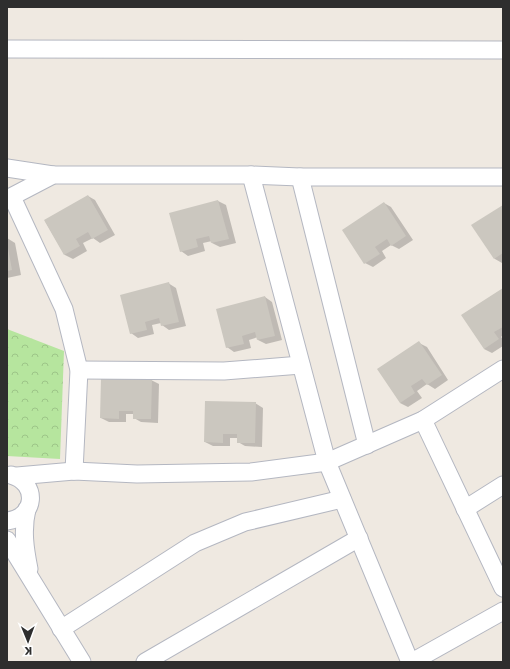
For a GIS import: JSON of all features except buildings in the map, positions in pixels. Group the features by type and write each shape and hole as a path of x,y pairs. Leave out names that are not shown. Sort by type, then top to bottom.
{"street":[{"path":"7,49 503,50"},
{"path":"7,168 53,175 251,175 300,177 503,178"},
{"path":"53,175 9,198 64,310 79,370 74,471"},
{"path":"251,175 327,462 411,662 503,611"},
{"path":"300,177 367,444"},
{"path":"79,370 224,371 301,365"},
{"path":"10,475 74,471 137,474 251,472 327,462 422,420 503,369"},
{"path":"422,420 503,588"},
{"path":"7,521 16,520 22,516 29,502 54,480 74,471"},
{"path":"10,475 23,481 28,487 29,502 24,523 24,545 32,583"},
{"path":"465,509 503,485"},
{"path":"61,629 196,543 245,522 342,498"},
{"path":"145,662 358,538"},
{"path":"7,540 32,583 82,662"}],"green space":[{"path":"7,329 64,351 60,459 7,456"}]}
